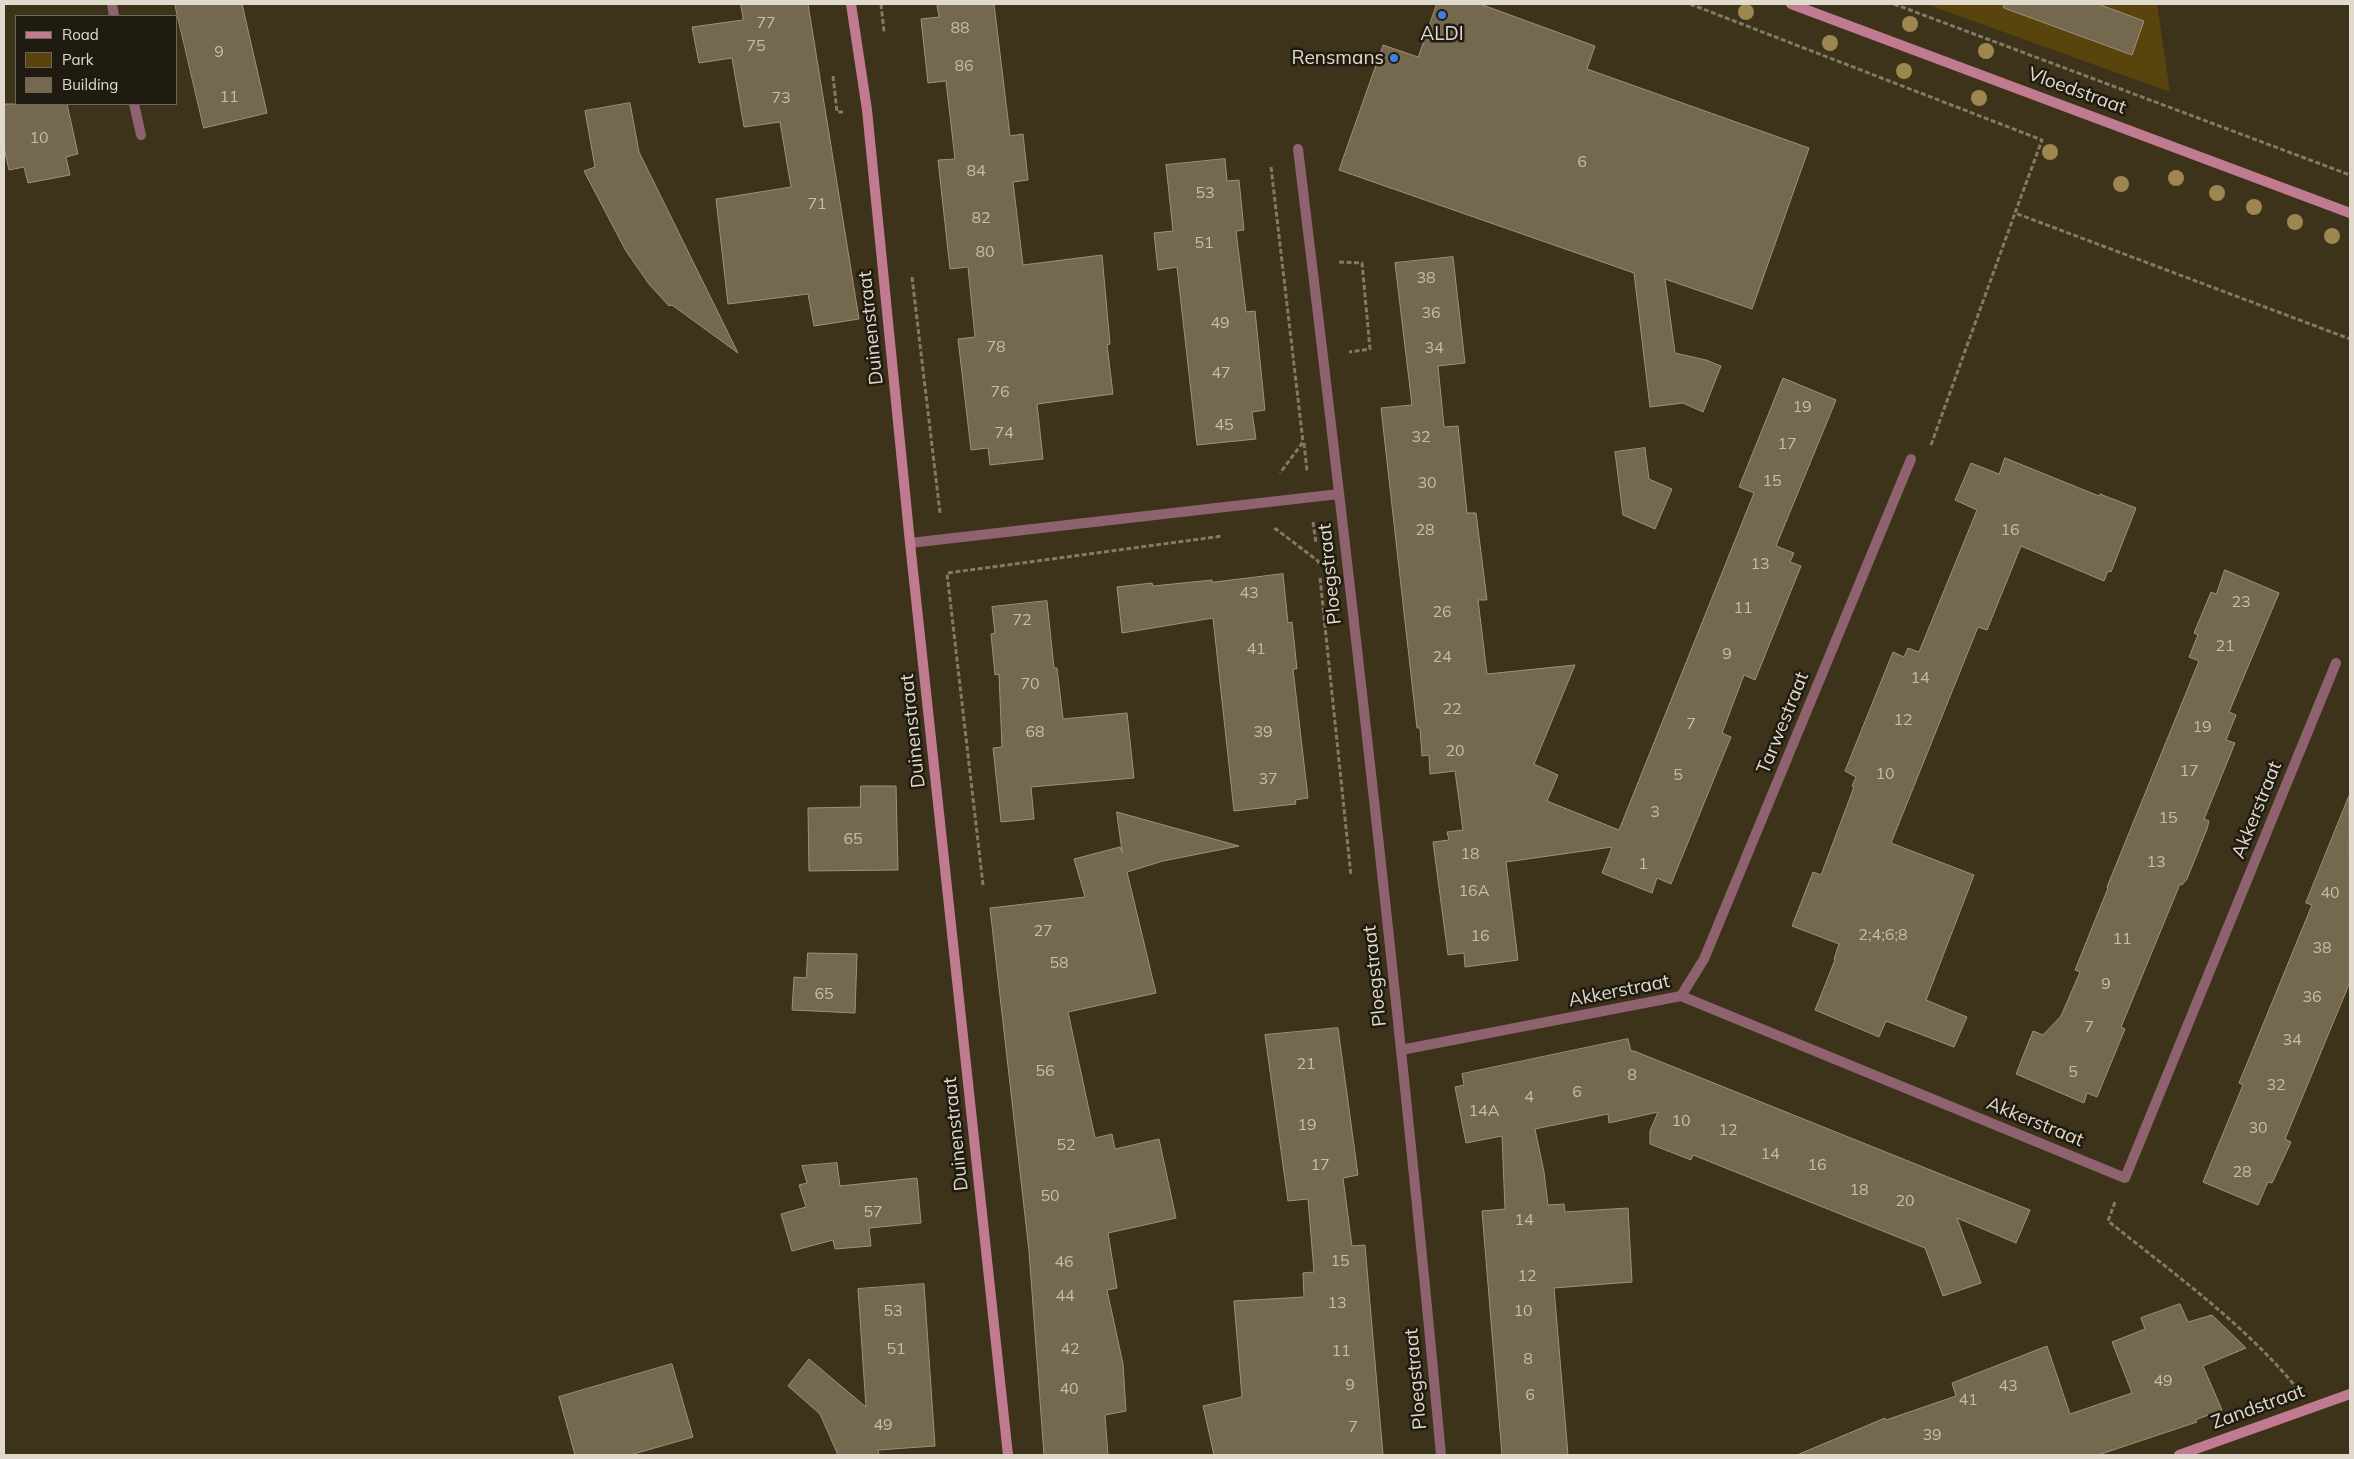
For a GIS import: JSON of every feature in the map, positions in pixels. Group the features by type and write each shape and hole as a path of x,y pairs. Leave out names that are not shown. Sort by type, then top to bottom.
{"street":[{"name":"Duinenstraat","path":"851,4 867,110 910,543 1008,1455"},
{"name":"Vloedstraat","path":"1790,4 2350,213"},
{"path":"134,105 141,136"},
{"name":"Ploegstraat","path":"1298,154 1339,494 1401,1050 1419,1214 1441,1455"},
{"name":"Tarwestraat","path":"1681,996 1704,960 1911,459"},
{"name":"Ploegstraat","path":"910,543 1339,494"},
{"name":"Akkerstraat","path":"1401,1050 1681,996 2125,1178 2336,663"},
{"name":"Zandstraat","path":"2179,1455 2350,1394"}],"path":[{"path":"881,4 884,33"},
{"path":"1690,4 2042,140 1929,451 1911,459"},
{"path":"1894,4 2350,175"},
{"path":"1277,477 1304,442 1271,162 1298,154"},
{"path":"2015,213 2350,339"},
{"path":"912,268 940,513 950,512"},
{"path":"1266,530 1276,529 1318,561 1351,876"},
{"path":"983,885 947,573 1228,536"},
{"path":"2125,1178 2108,1221 2222,1312 2275,1362 2312,1406"}],"green space":[{"path":"1926,4 2157,4 2170,92"}],"building":[{"path":"175,4 242,4 267,113 204,128"},
{"path":"741,4 808,4 859,319 814,326 808,294 728,304 716,199 791,187 780,122 744,127 732,58 699,63 692,27 743,20"},
{"path":"937,4 994,4 1010,136 1023,134 1028,180 1013,182 1023,265 1102,255 1110,344 1107,345 1113,394 1037,404 1043,459 990,465 988,448 971,450 958,339 975,337 968,267 950,269 938,160 955,159 946,81 928,83 921,19 939,17"},
{"path":"1437,4 1480,4 1595,46 1587,69 1809,148 1752,309 1665,279 1675,353 1706,360 1721,366 1703,412 1683,403 1650,407 1634,273 1339,170 1383,45 1418,57"},
{"path":"2004,4 2098,4 2144,21 2132,55 2004,8"},
{"path":"630,103 639,152 738,353 672,305 669,306 649,284 626,251 584,171 595,167 585,111"},
{"path":"4,104 67,105 78,154 66,157 70,175 28,183 24,167 9,170 4,148"},
{"path":"1225,159 1227,181 1239,180 1244,230 1236,231 1246,312 1255,311 1265,410 1252,412 1256,439 1197,445 1177,267 1158,270 1154,233 1173,231 1166,165"},
{"path":"1453,257 1465,363 1438,366 1444,427 1458,426 1467,513 1476,513 1487,600 1478,600 1487,674 1575,665 1534,764 1558,775 1547,801 1619,830 1754,493 1739,487 1783,378 1836,400 1776,546 1794,553 1790,562 1801,566 1755,680 1744,675 1722,733 1731,737 1671,884 1657,878 1652,893 1602,873 1612,847 1506,862 1518,960 1465,967 1464,953 1448,955 1433,842 1449,840 1447,832 1463,830 1455,771 1430,774 1429,755 1422,756 1420,728 1417,728 1381,408 1412,405 1395,263"},
{"path":"1645,448 1649,479 1672,489 1655,529 1623,515 1615,452"},
{"path":"2005,458 2099,496 2100,494 2136,508 2111,572 2108,571 2104,581 2021,546 1987,630 1978,627 1891,843 1974,875 1926,1000 1967,1017 1954,1047 1886,1021 1879,1037 1815,1010 1835,960 1839,944 1792,926 1813,872 1821,875 1854,787 1852,786 1856,777 1845,771 1893,652 1904,657 1908,648 1919,652 1977,510 1955,500 1971,463 1999,474"},
{"path":"2225,570 2279,593 2229,712 2236,715 2226,740 2235,743 2204,819 2209,821 2207,829 2187,879 2182,885 2180,884 2121,1027 2125,1029 2097,1097 2087,1093 2084,1103 2016,1074 2033,1031 2043,1035 2061,1016 2080,972 2075,970 2199,661 2189,657 2198,635 2194,633 2211,592 2216,594"},
{"path":"1283,574 1288,623 1292,622 1297,669 1293,669 1308,798 1295,800 1296,804 1234,811 1213,618 1122,633 1117,587 1152,583 1153,586 1212,580 1212,582"},
{"path":"1047,601 1054,668 1057,668 1063,719 1127,713 1134,778 1031,787 1034,819 1001,822 993,748 1002,747 999,674 995,675 991,634 995,633 992,607"},
{"path":"861,786 896,786 898,870 809,871 808,808 860,807"},
{"path":"2349,796 2350,982 2285,1139 2291,1142 2272,1183 2268,1182 2258,1205 2203,1182 2243,1085 2239,1083 2312,905 2306,903"},
{"path":"1117,812 1239,846 1163,861 1127,872 1156,993 1068,1012 1095,1138 1112,1134 1115,1149 1159,1139 1176,1218 1108,1233 1117,1288 1107,1290 1123,1364 1126,1411 1105,1415 1108,1455 1044,1455 1029,1251 990,908 1085,897 1074,859 1120,847 1122,852"},
{"path":"808,953 857,954 855,1013 792,1010 794,977 806,978"},
{"path":"1338,1028 1358,1175 1343,1178 1352,1246 1365,1245 1383,1455 1214,1455 1203,1406 1242,1397 1234,1301 1304,1297 1303,1273 1314,1272 1308,1199 1288,1201 1265,1035"},
{"path":"1628,1039 1631,1051 2030,1210 2016,1243 1957,1218 1981,1283 1943,1296 1925,1248 1693,1155 1691,1160 1650,1144 1650,1131 1658,1112 1609,1123 1608,1114 1535,1129 1544,1172 1548,1205 1564,1204 1565,1212 1628,1208 1632,1282 1554,1288 1568,1455 1502,1455 1482,1211 1505,1209 1502,1136 1466,1143 1455,1087 1464,1085 1462,1074"},
{"path":"837,1163 840,1186 917,1178 921,1223 869,1228 871,1246 835,1249 833,1240 792,1251 781,1214 806,1207 799,1185 807,1183 802,1166"},
{"path":"924,1284 935,1446 878,1450 879,1455 838,1455 820,1414 788,1386 809,1359 866,1407 858,1289"},
{"path":"2180,1304 2188,1322 2212,1315 2246,1348 2203,1366 2222,1410 2195,1420 2197,1422 2098,1455 1797,1455 1885,1418 1886,1420 1956,1396 1952,1383 2047,1346 2070,1414 2132,1393 2112,1342 2145,1329 2141,1318"},
{"path":"672,1364 693,1437 630,1455 575,1455 559,1397"}],"place":[{"name":"ALDI","path":"1442,15"},
{"name":"Rensmans","path":"1394,58"}]}
